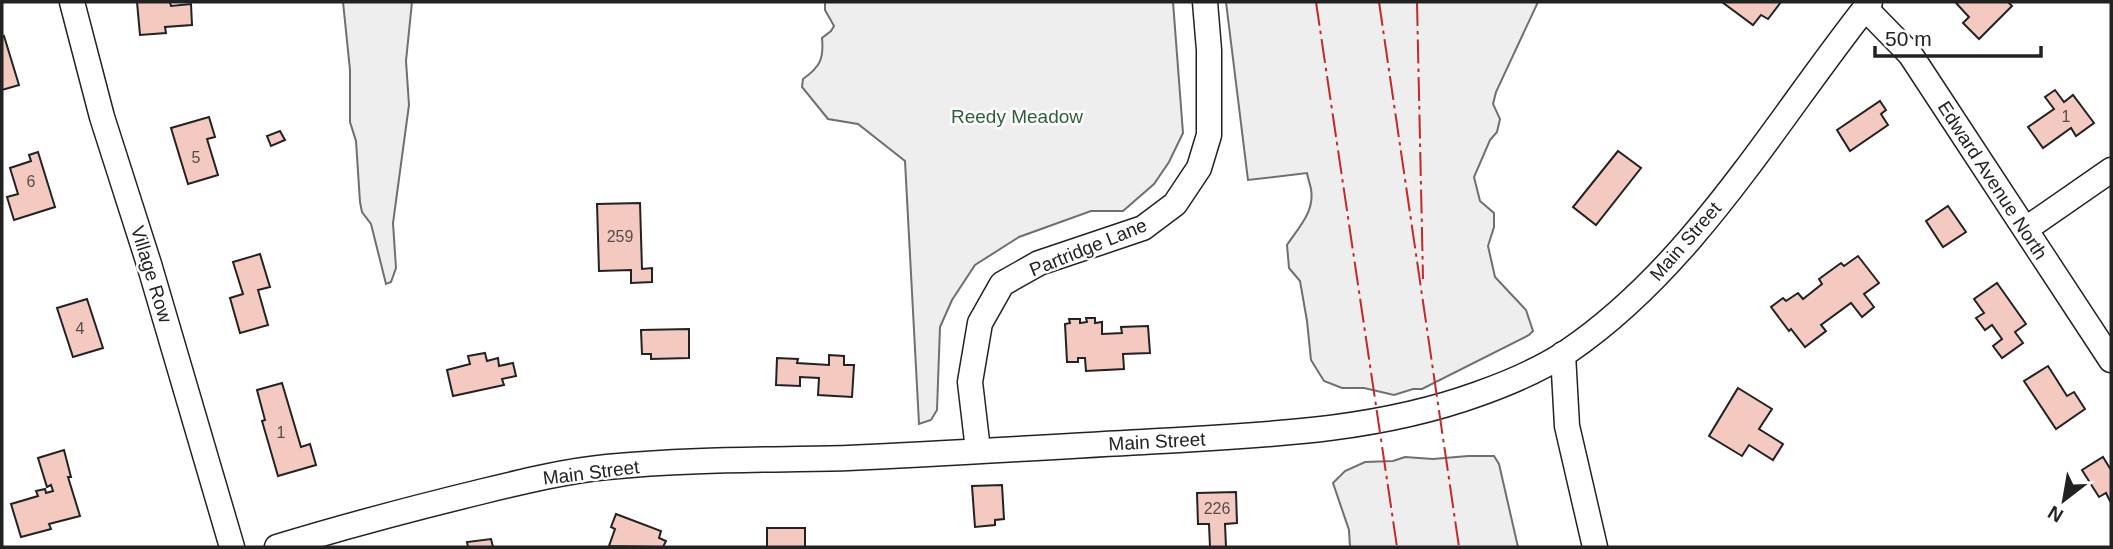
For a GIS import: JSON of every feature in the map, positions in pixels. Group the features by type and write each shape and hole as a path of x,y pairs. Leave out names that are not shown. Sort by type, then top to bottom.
{"street":[{"name":"Village Row","path":"72,2 102,117 153,276 232,547"},
{"name":"Partridge Lane","path":"978,450 970,382 980,323 1002,284 1040,263 1143,228 1175,205 1199,168 1209,135 1209,50 1205,2"},
{"name":"Main Street","path":"277,547 365,520 455,498 533,479 605,467 1237,436 1352,426 1435,409 1514,381 1563,354 1616,316 1676,258 1867,5"},
{"name":"Edward Avenue North","path":"1867,5 1910,54 2111,360"},
{"path":"2026,229 2111,170"},
{"path":"1563,354 1567,426 1595,547"}],"green space":[{"path":"343,2 412,2 406,61 409,105 393,223 396,268 391,282 386,284 371,224 362,212 360,202 356,141 350,122 350,70"},
{"name":"Reedy Meadow","path":"825,2 1173,2 1183,133 1169,162 1154,184 1123,211 1091,211 1019,237 975,265 952,300 940,327 937,410 931,420 919,424 905,161 858,124 828,119 802,87 803,79 820,62 822,38 834,26 825,10"},
{"path":"1226,2 1538,2 1496,92 1493,104 1500,119 1497,132 1490,140 1474,177 1480,201 1494,213 1494,227 1488,246 1495,277 1526,310 1533,331 1529,335 1422,389 1394,395 1364,388 1342,388 1324,381 1311,360 1300,281 1289,268 1287,245 1305,219 1310,205 1312,197 1307,173 1248,180"},
{"path":"1494,456 1499,464 1518,547 1350,547 1349,530 1333,483 1345,471 1365,462 1393,461 1405,457 1433,459"}],"building":[{"path":"137,2 170,2 171,6 191,4 192,25 165,27 166,33 140,35"},
{"path":"1722,2 1781,2 1768,19 1761,15 1753,25"},
{"path":"2008,2 2012,6 1979,39 1963,23 1969,17 1956,3"},
{"path":"4,36 19,85 2,90 2,37"},
{"path":"2055,90 2064,102 2073,95 2094,123 2076,136 2071,128 2043,148 2028,127 2054,109 2045,97"},
{"path":"1880,101 1886,110 1881,114 1888,125 1850,151 1837,130"},
{"path":"209,117 215,137 207,139 218,175 188,184 171,128"},
{"path":"280,131 285,140 271,146 267,136"},
{"path":"1618,151 1641,168 1596,225 1573,207"},
{"path":"38,152 55,207 14,220 7,197 18,194 10,168 31,161 29,155"},
{"path":"640,203 642,269 652,268 652,282 631,283 631,270 599,271 597,204"},
{"path":"1948,206 1966,232 1943,247 1926,221"},
{"path":"260,254 270,287 258,290 268,325 240,333 230,298 243,294 233,262"},
{"path":"1858,256 1879,283 1864,294 1874,307 1862,317 1851,303 1821,325 1826,331 1805,347 1771,307 1783,298 1786,301 1798,293 1803,299 1822,284 1819,279 1841,263 1844,266"},
{"path":"1997,283 2026,324 2015,332 2023,343 2002,358 1993,346 2002,339 1992,325 1985,330 1976,318 1984,313 1974,299"},
{"path":"87,299 103,348 73,357 57,308"},
{"path":"1086,318 1095,318 1095,323 1102,322 1102,334 1122,333 1121,327 1148,326 1150,353 1123,354 1124,369 1086,371 1085,358 1078,358 1078,362 1067,362 1065,324 1070,323 1069,319 1080,319 1080,323 1087,322"},
{"path":"689,329 689,358 651,359 651,354 642,354 641,330"},
{"path":"485,353 487,361 498,358 499,366 513,363 516,376 502,379 504,385 453,396 447,370 470,364 468,356"},
{"path":"829,355 844,356 844,365 854,365 852,397 818,395 819,378 800,377 800,386 776,385 777,358 798,359 797,363 829,365"},
{"path":"2048,366 2067,396 2074,392 2085,409 2056,429 2024,381"},
{"path":"282,383 301,447 310,444 316,465 278,476 262,421 265,420 257,390"},
{"path":"1738,388 1772,409 1759,429 1783,444 1773,460 1749,445 1742,456 1709,436"},
{"path":"64,450 71,477 68,477 80,516 49,524 51,529 21,537 11,504 38,496 36,491 53,491 51,485 47,487 38,458"},
{"path":"2103,457 2111,470 2111,503 2106,493 2099,497 2082,470"},
{"path":"1002,485 1004,519 995,520 995,525 975,527 972,486"},
{"path":"1236,492 1237,523 1225,524 1226,547 1210,547 1209,524 1198,524 1197,493"},
{"path":"616,514 661,531 659,538 666,541 663,547 609,546 615,529 611,527"},
{"path":"767,528 805,528 805,547 767,547"},
{"path":"491,539 493,547 468,547 467,542"}],"power":[{"path":"1316,2 1397,547"},
{"path":"1379,2 1459,547"},
{"path":"1417,2 1423,279"}]}
